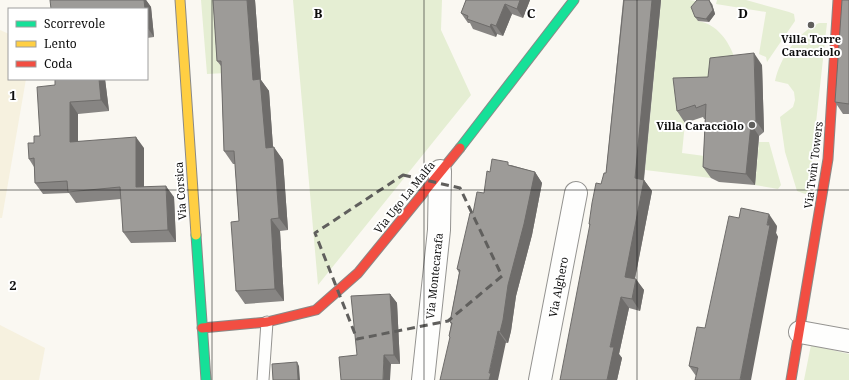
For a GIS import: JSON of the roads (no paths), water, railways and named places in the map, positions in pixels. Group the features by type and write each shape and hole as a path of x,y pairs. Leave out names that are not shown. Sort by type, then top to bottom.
{"street":[{"name":"Via Corsica","path":"180,0 206,380"},
{"name":"Via Ugo La Malfa","path":"202,328 267,322 316,310 358,274 574,0"},
{"name":"Via Twin Towers","path":"791,380 828,159 838,0"},
{"name":"Via Montecarafa","path":"423,380 439,230 440,171"},
{"name":"Via Alghero","path":"540,380 576,193"},
{"path":"800,332 849,341"}],"lane":[{"path":"263,380 267,322"}],"place":[{"name":"Villa Torre Caracciolo","path":"811,25"},
{"name":"Villa Caracciolo","path":"752,125"}]}
